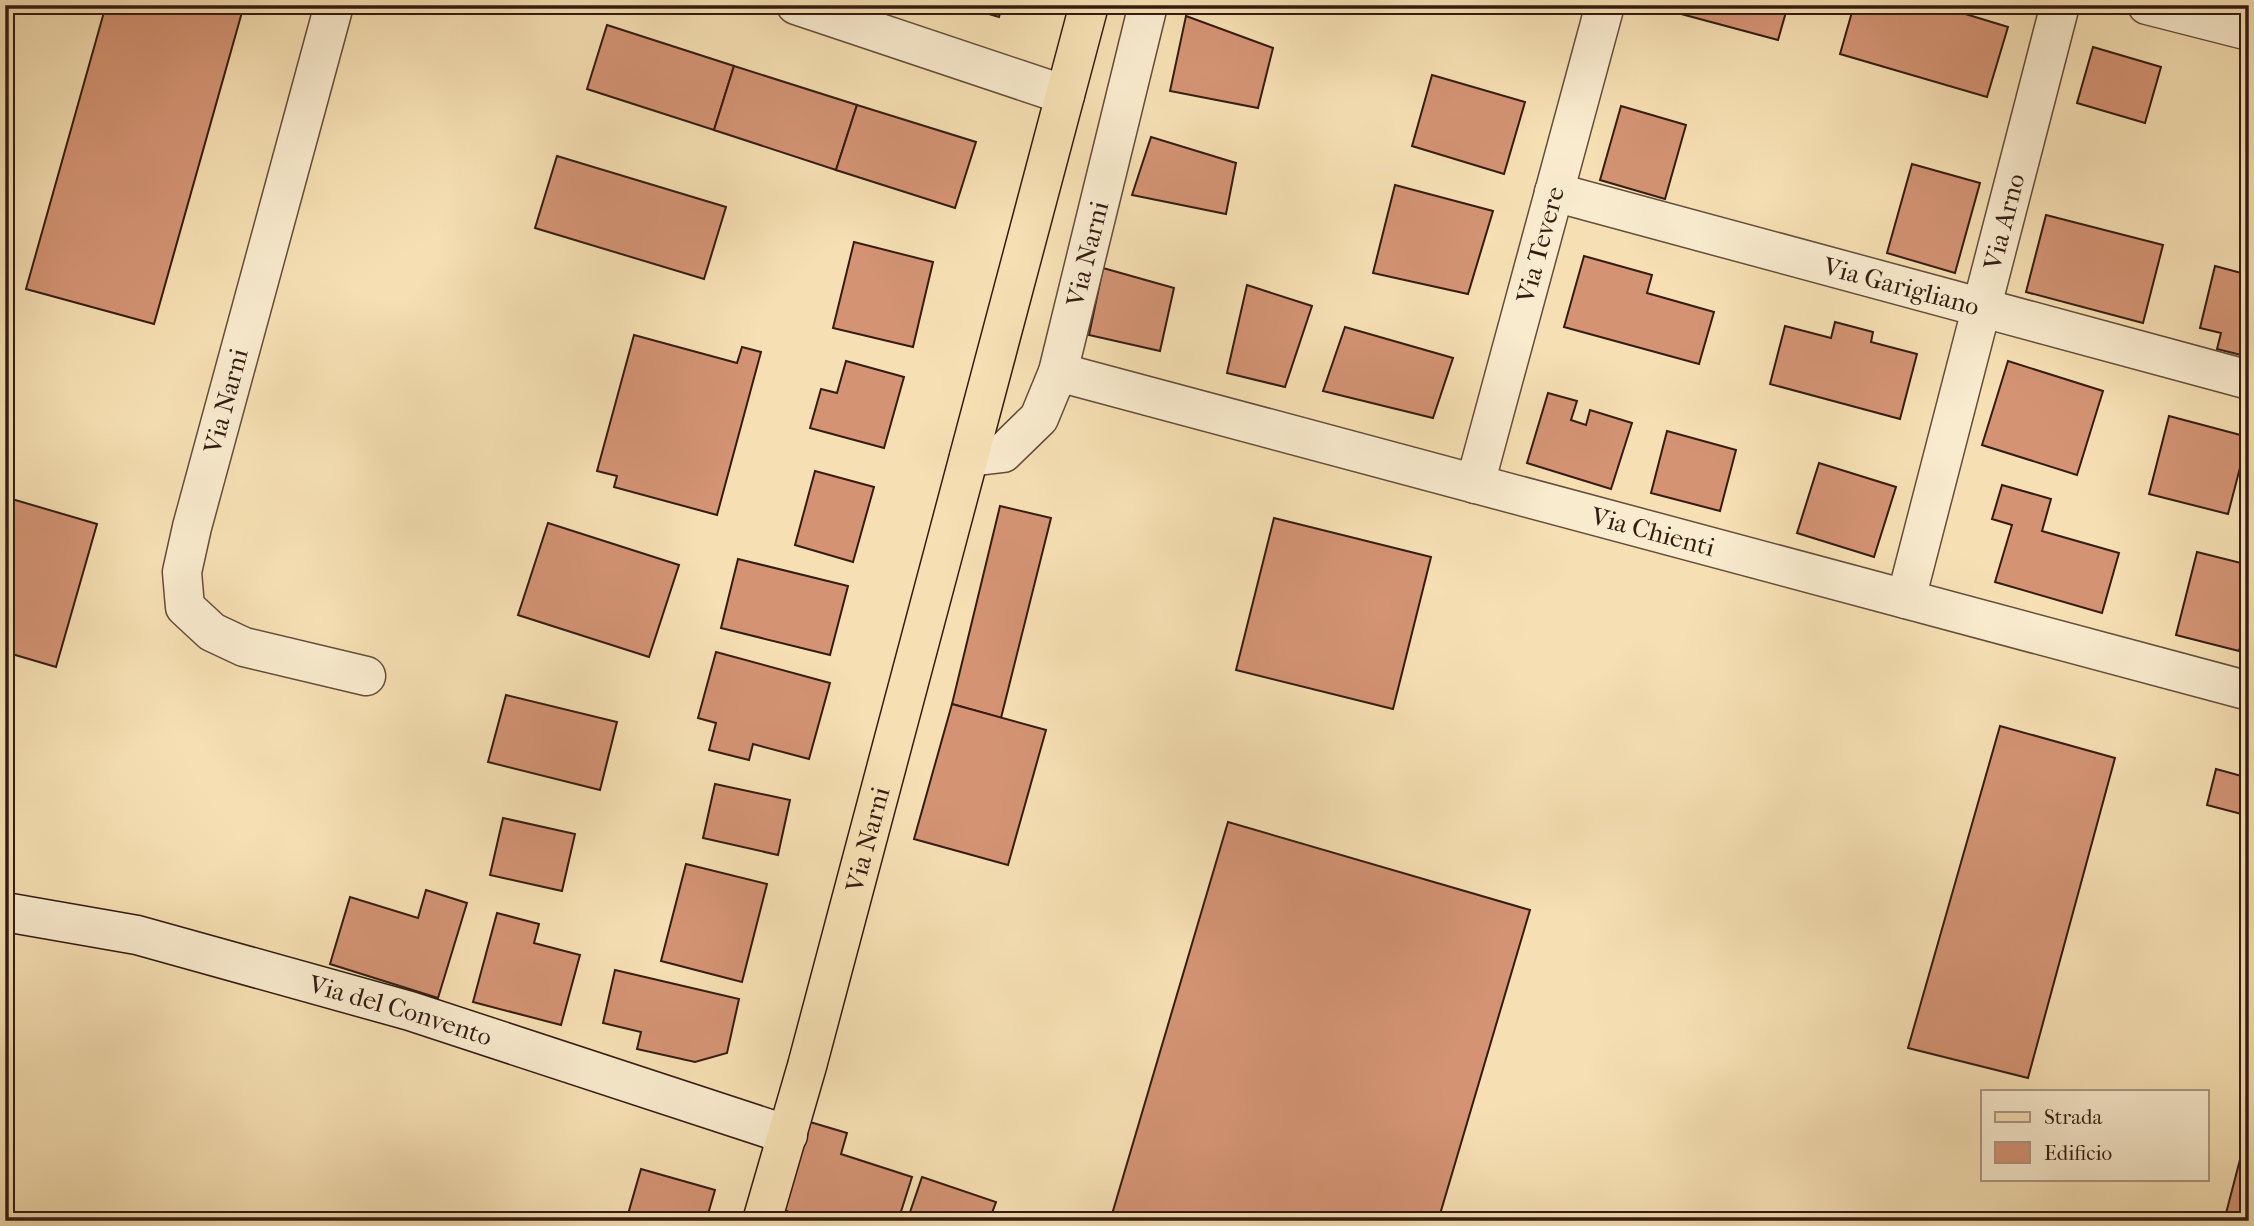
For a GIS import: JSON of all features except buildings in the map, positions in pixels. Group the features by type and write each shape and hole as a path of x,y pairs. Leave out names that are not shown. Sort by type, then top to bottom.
{"main road":[{"name":"Via Narni","path":"762,1221 788,1135 1089,5"}],"street":[{"name":"Via Narni","path":"334,5 182,572 185,607 212,632 244,647 366,676"},
{"path":"796,5 1065,95"},
{"name":"Via Narni","path":"969,457 1003,453 1039,418 1058,372 1148,5"},
{"name":"Via Tevere","path":"1475,484 1605,5"},
{"name":"Via Arno","path":"1906,599 2060,5"},
{"path":"2147,5 2249,32"},
{"name":"Via Garigliano","path":"1553,192 2249,380"},
{"name":"Via Chienti","path":"1058,372 2249,691"},
{"name":"Via del Convento","path":"5,912 137,935 410,1011 788,1135"}]}
